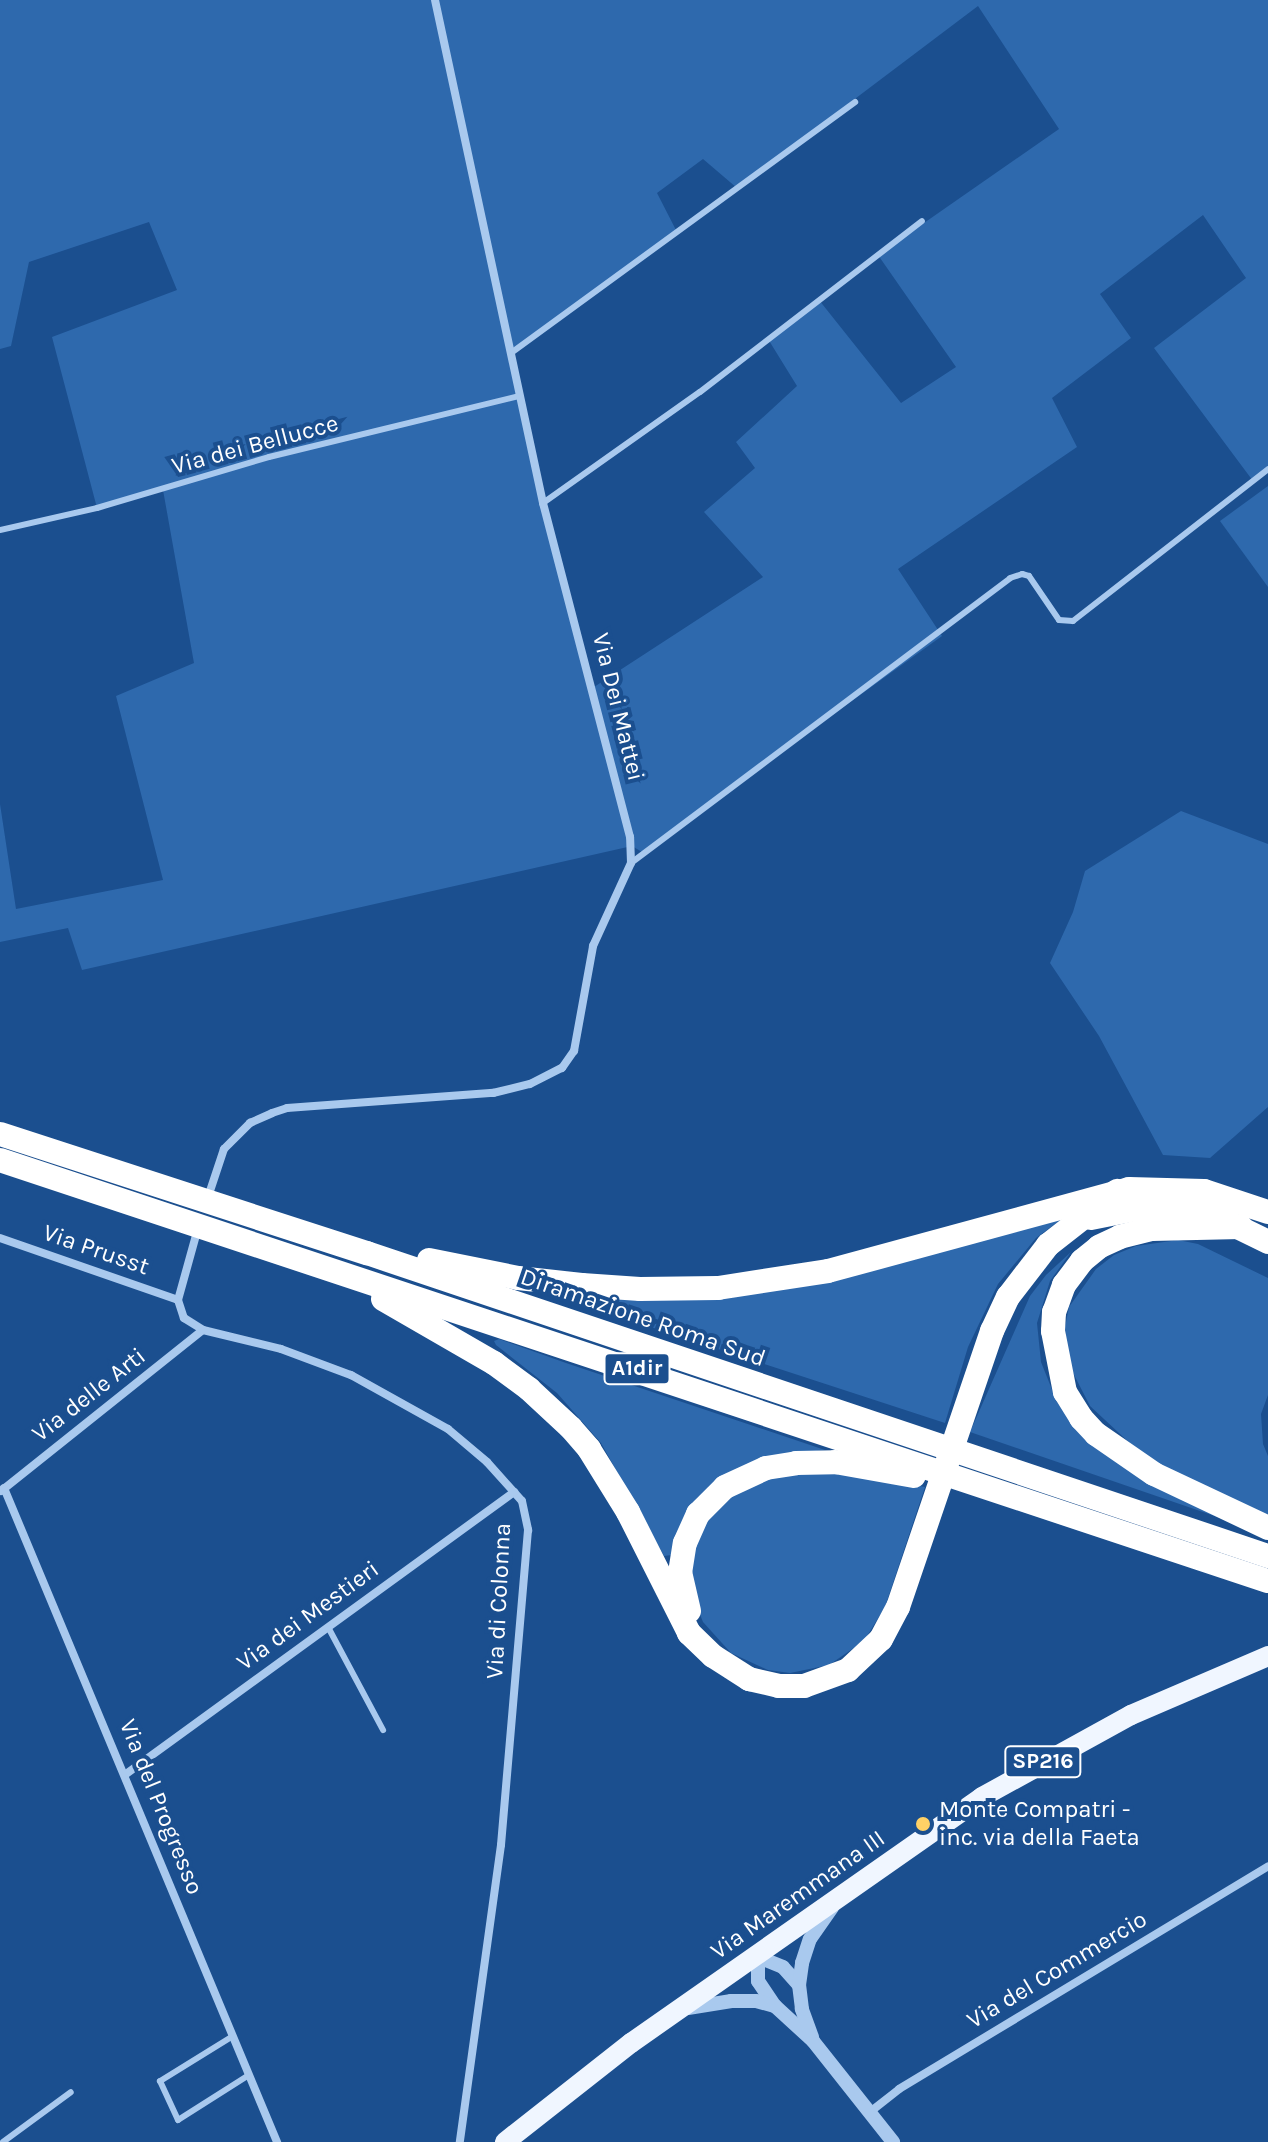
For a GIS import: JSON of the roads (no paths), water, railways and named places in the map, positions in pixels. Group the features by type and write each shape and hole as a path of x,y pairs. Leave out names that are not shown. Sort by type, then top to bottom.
{"highway":[{"name":"Diramazione Roma Sud","path":"0,1134 367,1253 931,1464"},
{"name":"Diramazione Roma Sud","path":"0,1160 931,1464 961,1467 1268,1556"},
{"path":"367,1253 403,1255 518,1278 582,1285 655,1290 727,1288 828,1271 1117,1191 1156,1187 1190,1189 1227,1196 1268,1212"},
{"path":"344,1274 469,1346 529,1389 560,1417 589,1449 628,1512 683,1622 703,1647 723,1664 749,1679 791,1687 833,1678 872,1650 898,1607 998,1316 1030,1265 1048,1245 1084,1220 1117,1191"},
{"path":"1084,1220 1141,1208 1172,1208 1203,1213 1241,1227 1268,1242"},
{"path":"1241,1227 1151,1229 1120,1237 1099,1247 1082,1261 1064,1285 1054,1312 1053,1331 1065,1392 1081,1418 1096,1434 1162,1478 1268,1528"},
{"path":"703,1647 684,1595 681,1563 687,1535 698,1514 725,1487 766,1468 815,1461 961,1467"},
{"name":"Diramazione Roma Sud","path":"961,1467 1268,1581"}],"main road":[{"name":"Via Maremmana III","path":"505,2142 631,2043 758,1957 982,1797 1145,1709 1268,1656"}],"street":[{"name":"Via Dei Mattei","path":"435,0 543,503 626,822 631,863"},
{"path":"203,1330 184,1318 178,1300 224,1149 250,1123 287,1108 493,1093 530,1084 562,1068 574,1051 593,946 631,863"},
{"name":"Via Prusst","path":"0,1238 178,1300"},
{"name":"Via delle Arti","path":"2,1489 203,1330"},
{"name":"Via di Colonna","path":"203,1330 281,1349 351,1375 448,1429 487,1462 522,1501 528,1530 501,1845 460,2142"},
{"name":"Via del Progresso","path":"2,1489 126,1774 277,2142"},
{"name":"Via dei Mestieri","path":"126,1774 514,1492"},
{"name":"Via del Commercio","path":"870,2112 899,2089 1268,1866"},
{"path":"813,2041 802,2009 799,1985 810,1939 837,1900"},
{"path":"799,1985 783,1967 758,1957 758,1981 775,2006 813,2041 893,2142"},
{"path":"680,2010 731,2001 756,2001 775,2006"}],"lane":[{"path":"511,353 855,102"},
{"path":"543,503 700,392 922,221"},
{"name":"Via dei Bellucce","path":"0,530 97,508 269,457 520,396"},
{"path":"631,863 1010,578 1022,574 1029,576 1059,620 1073,621 1268,469"},
{"path":"328,1627 383,1730"},
{"path":"233,2036 160,2081 178,2120 249,2075"},
{"path":"3,2142 71,2092"}],"place":[{"name":"Monte Compatri - inc. via della Faeta","path":"923,1824"}]}
